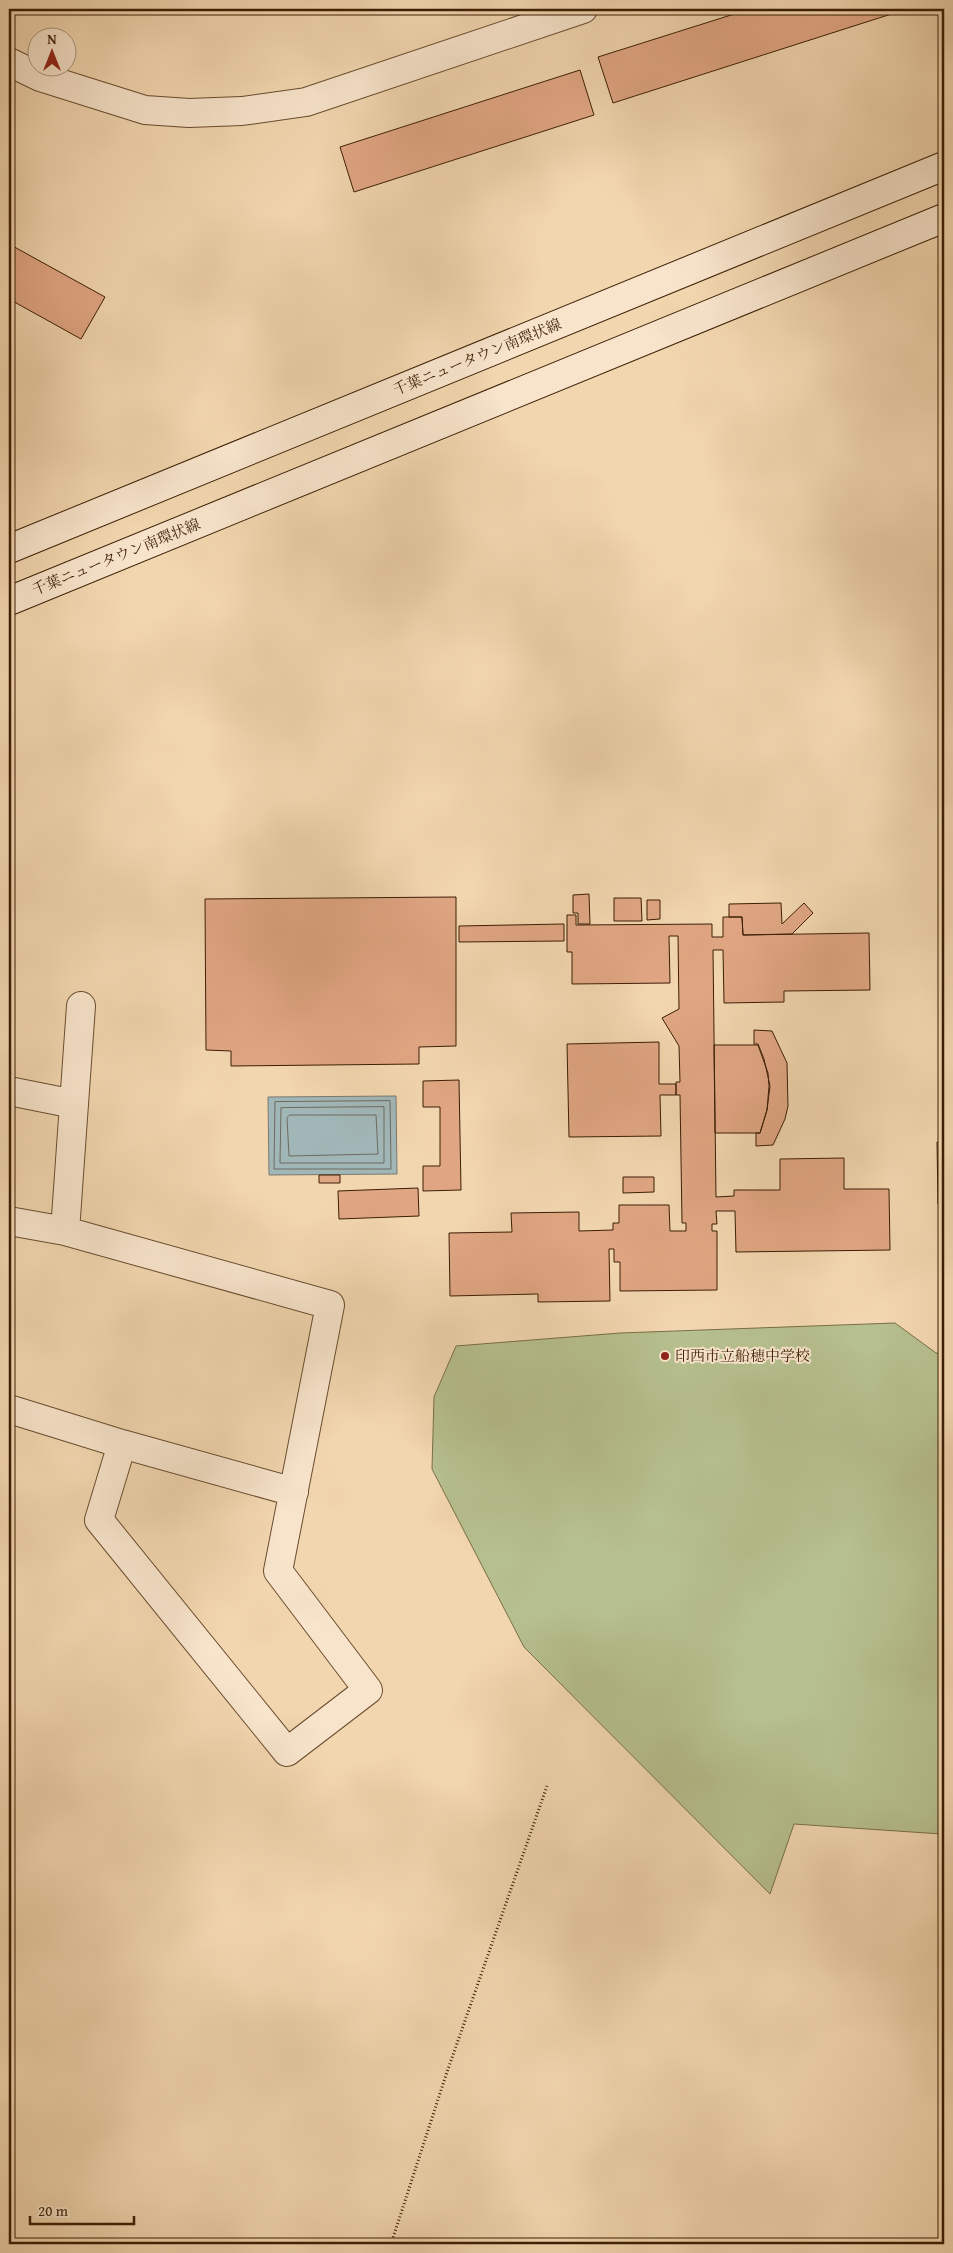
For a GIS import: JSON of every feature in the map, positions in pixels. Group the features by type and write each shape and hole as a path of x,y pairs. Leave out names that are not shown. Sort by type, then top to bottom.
{"street":[{"path":"9,62 40,77 145,110 189,113 242,111 306,102 584,9"},
{"name":"千葉ニュータウン南環状線","path":"9,549 944,166"},
{"name":"千葉ニュータウン南環状線","path":"9,601 944,218"},
{"path":"66,1231 80,1006"},
{"path":"9,1091 74,1104"},
{"path":"9,1221 66,1231 330,1305 278,1572 368,1690 287,1752 99,1520 122,1444"},
{"path":"9,1409 122,1444 294,1492"}],"path":[{"path":"391,2244 446,2075 547,1786"}],"green space":[{"path":"895,1323 936,1353 944,1354 944,1818 941,1834 794,1824 770,1894 524,1647 432,1469 434,1397 456,1346 620,1333"}],"water":[{"path":"396,1096 397,1174 269,1175 268,1097"}],"building":[{"path":"750,9 907,9 613,103 598,57"},
{"path":"580,70 594,115 354,192 340,147"},
{"path":"9,244 105,297 81,339 9,299"},
{"path":"589,894 590,924 578,924 578,913 573,913 573,895"},
{"path":"456,897 456,1046 419,1047 419,1064 231,1066 231,1051 206,1050 205,899"},
{"path":"614,898 641,898 642,921 614,921"},
{"path":"647,900 660,900 660,919 647,920"},
{"path":"781,903 782,924 804,903 813,913 792,934 743,935 742,917 729,917 729,904"},
{"path":"567,915 576,915 576,925 712,924 712,937 723,937 723,917 742,917 743,935 869,933 870,990 784,991 784,1002 724,1003 723,950 713,950 716,1197 734,1196 734,1190 780,1190 780,1159 844,1158 844,1189 889,1189 890,1250 736,1252 735,1211 716,1211 717,1224 712,1224 712,1231 717,1231 717,1290 620,1291 620,1262 614,1262 614,1249 609,1249 610,1301 538,1302 538,1294 450,1296 449,1233 512,1232 511,1213 579,1212 579,1231 613,1230 613,1223 619,1223 619,1205 669,1205 670,1231 686,1231 686,1223 682,1223 680,1095 676,1095 676,1082 680,1082 679,1046 662,1018 679,1009 678,936 669,936 670,983 572,984 572,952 567,952"},
{"path":"564,924 564,941 459,942 459,926"},
{"path":"754,1030 772,1031 787,1063 788,1106 785,1119 773,1145 756,1146 756,1133 760,1133 767,1110 770,1086 764,1059 758,1044 754,1044"},
{"path":"659,1042 659,1084 676,1084 676,1095 660,1095 661,1136 569,1137 567,1044"},
{"path":"714,1045 758,1045 768,1073 769,1086 767,1110 760,1133 715,1133"},
{"path":"459,1080 461,1190 423,1191 423,1166 440,1166 440,1107 423,1107 423,1081"},
{"path":"937,1142 944,1142 944,1204 938,1204"},
{"path":"319,1175 340,1175 340,1183 319,1183"},
{"path":"623,1177 654,1177 654,1192 623,1193"},
{"path":"418,1188 419,1216 339,1219 338,1191"}],"place":[{"name":"印西市立船穂中学校","path":"665,1356"}]}
